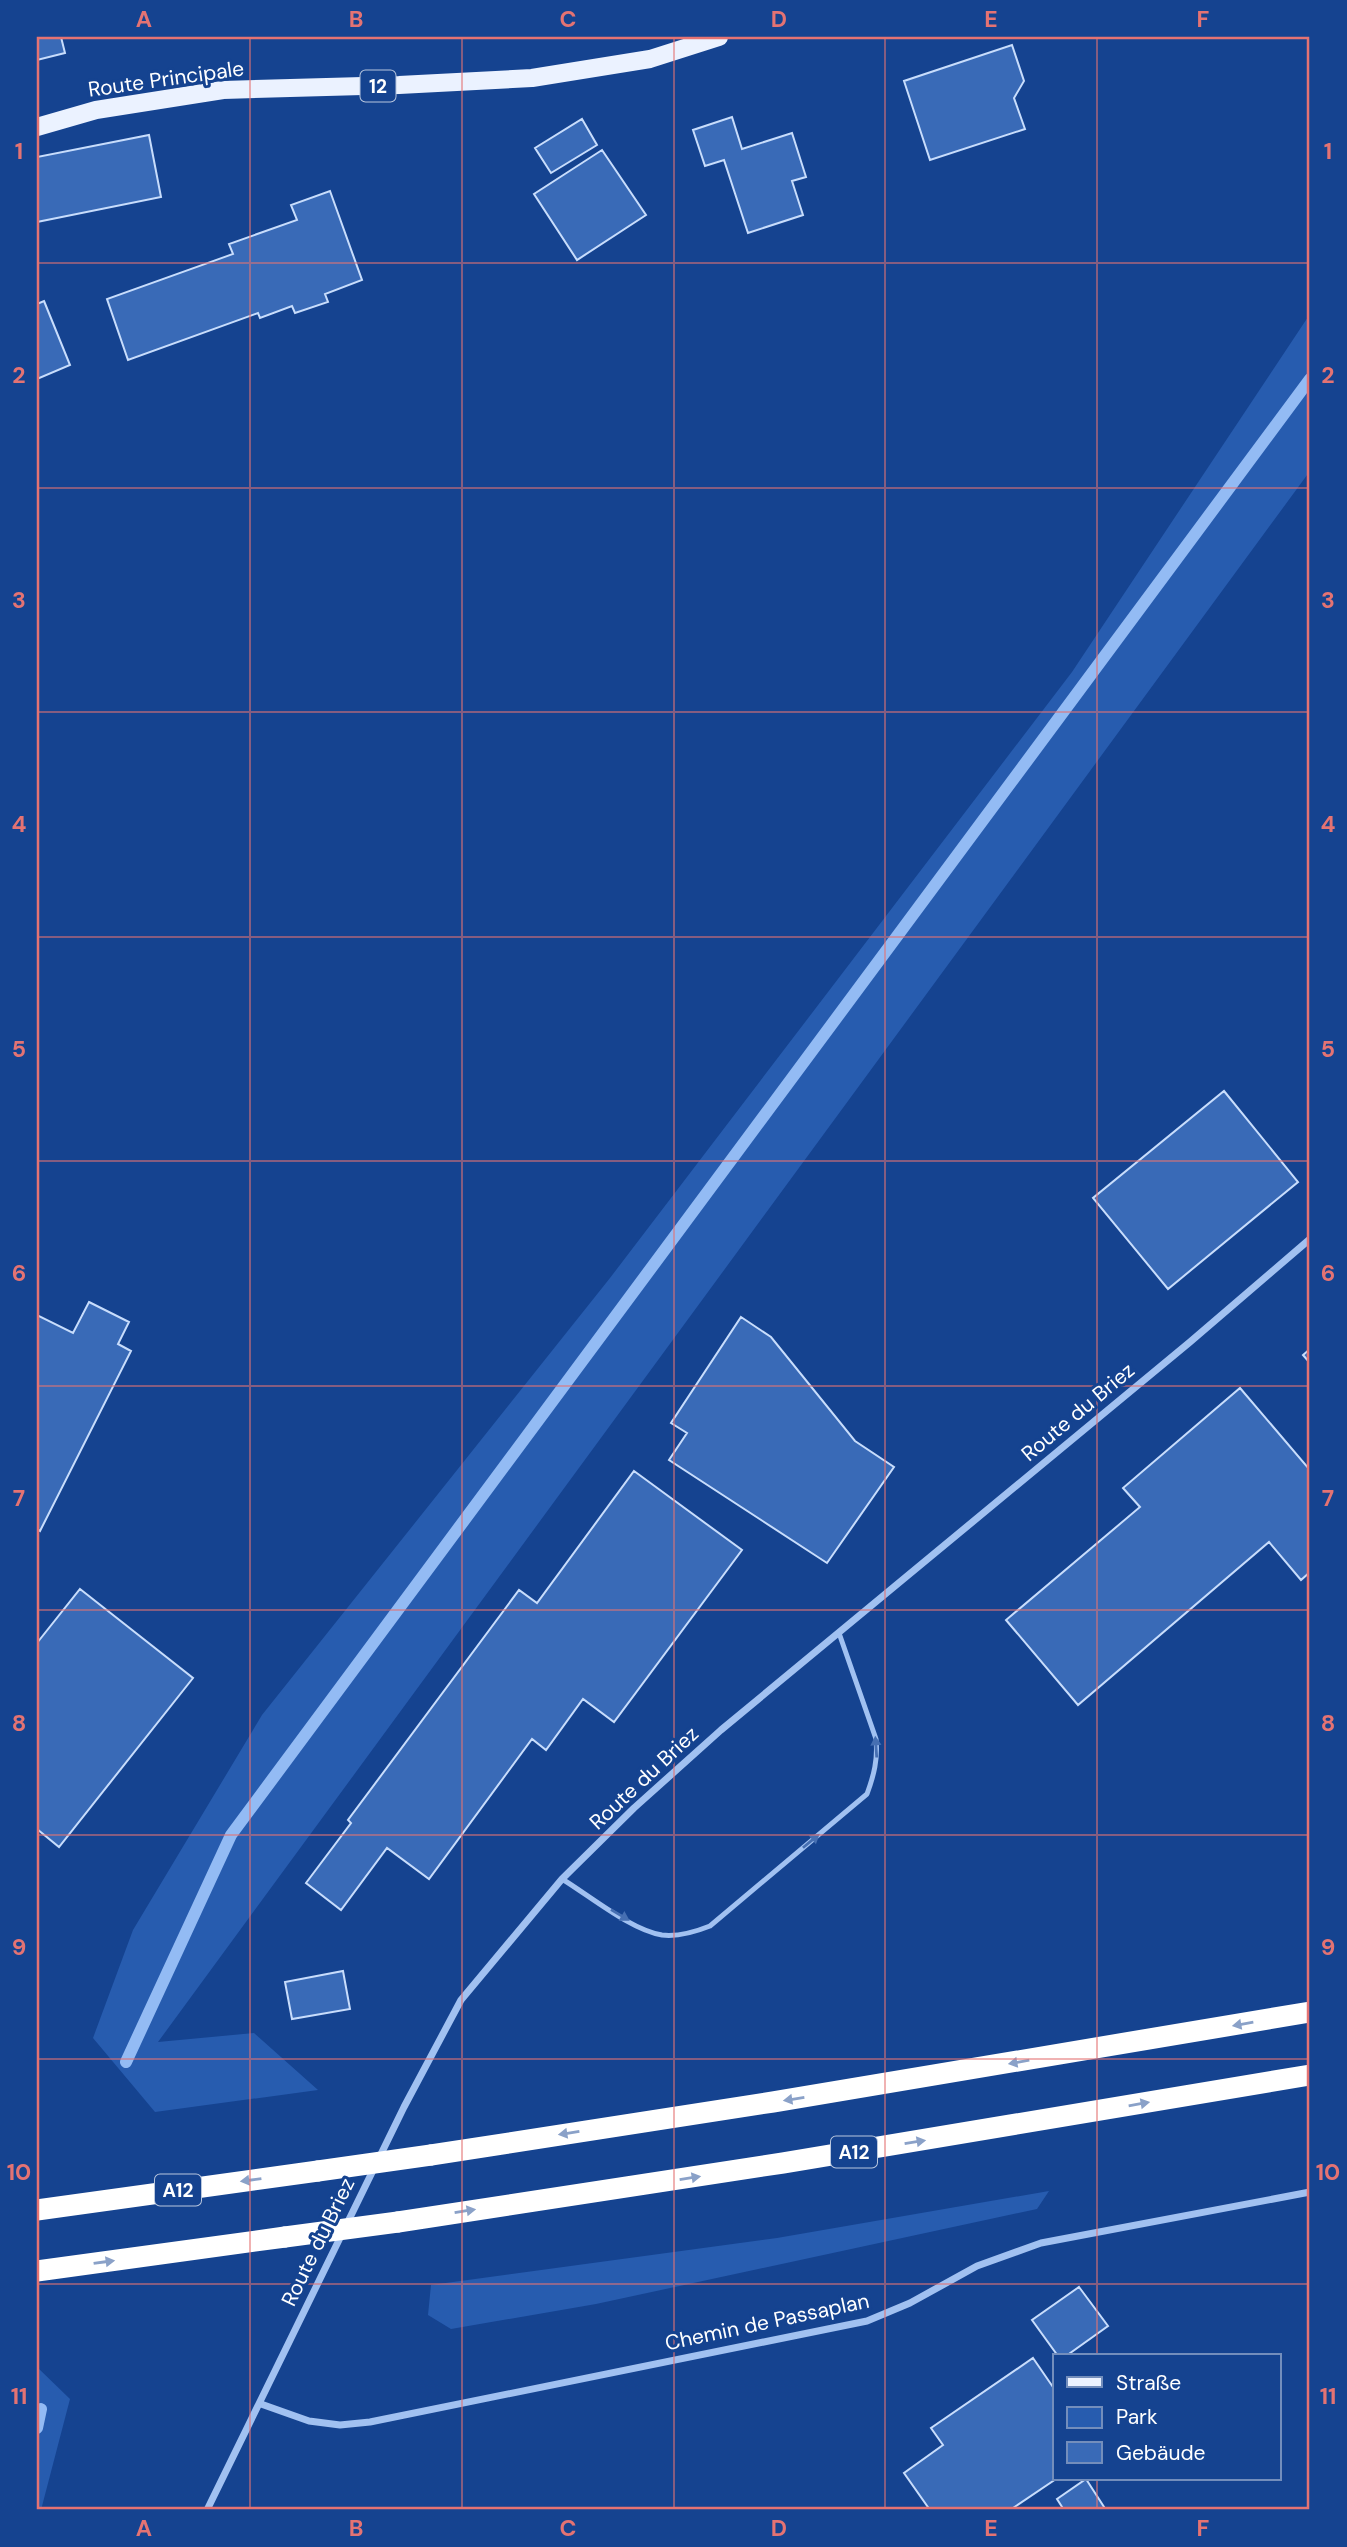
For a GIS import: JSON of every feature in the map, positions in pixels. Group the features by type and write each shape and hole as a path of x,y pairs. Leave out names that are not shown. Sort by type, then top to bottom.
{"highway":[{"name":"A12","path":"37,2210 431,2155 773,2102 1310,2012"},
{"name":"A12","path":"37,2271 398,2222 783,2164 1310,2075"}],"main road":[{"name":"Route Principale","path":"37,127 96,110 223,90 532,78 650,60 719,37"}],"street":[{"name":"Route du Briez","path":"207,2510 404,2106 461,2000 562,1879 634,1808 720,1730 1191,1342 1310,1239"},
{"name":"Chemin de Passaplan","path":"261,2404 309,2421 340,2425 411,2414 867,2321 910,2303 977,2266 1041,2243 1310,2192"}],"lane":[{"path":"562,1879 649,1932 677,1935 694,1932 710,1926 867,1794 875,1774 876,1739 839,1633"}],"green space":[{"path":"1310,314 1310,471 158,2042 254,2033 318,2090 155,2112 93,2038 133,1930 262,1715 610,1278 1072,672"},
{"path":"1049,2191 1037,2209 596,2304 451,2329 428,2315 431,2285 777,2238"},
{"path":"37,2367 70,2399 41,2510 37,2510"}],"building":[{"path":"37,37 61,37 65,53 37,60"},
{"path":"1012,45 1024,81 1014,98 1025,129 930,160 904,81"},
{"path":"732,117 742,149 792,133 806,177 792,181 803,215 748,233 724,160 705,166 693,130"},
{"path":"582,119 597,145 551,173 535,148"},
{"path":"149,135 161,197 37,222 37,157"},
{"path":"602,150 646,215 577,260 534,194"},
{"path":"330,191 362,280 325,294 328,302 295,313 292,306 260,318 258,313 128,360 107,299 233,254 229,244 297,220 291,205"},
{"path":"44,301 70,365 37,379 37,304"},
{"path":"1224,1091 1298,1182 1168,1289 1093,1198"},
{"path":"89,1302 129,1322 118,1344 131,1351 40,1531 37,1529 37,1315 73,1333"},
{"path":"741,1317 771,1337 855,1441 894,1467 827,1563 669,1460 687,1433 671,1423"},
{"path":"1310,1349 1310,1363 1303,1355"},
{"path":"1240,1388 1310,1470 1310,1572 1301,1580 1269,1542 1078,1705 1006,1620 1140,1507 1123,1488"},
{"path":"634,1471 742,1550 614,1722 583,1699 546,1750 532,1739 429,1879 387,1848 341,1910 306,1883 351,1823 348,1820 519,1590 537,1603"},
{"path":"80,1589 193,1678 59,1847 37,1829 37,1643"},
{"path":"343,1971 350,2009 292,2019 285,1982"},
{"path":"1079,2287 1108,2326 1069,2354 1057,2354 1032,2320"},
{"path":"1033,2358 1053,2387 1055,2480 1010,2510 930,2510 904,2473 943,2445 931,2428"},
{"path":"1087,2480 1106,2510 1064,2510 1057,2499"}],"waterway":[{"path":"126,2062 231,1835 1310,379"},
{"path":"37,2428 41,2409"}]}
